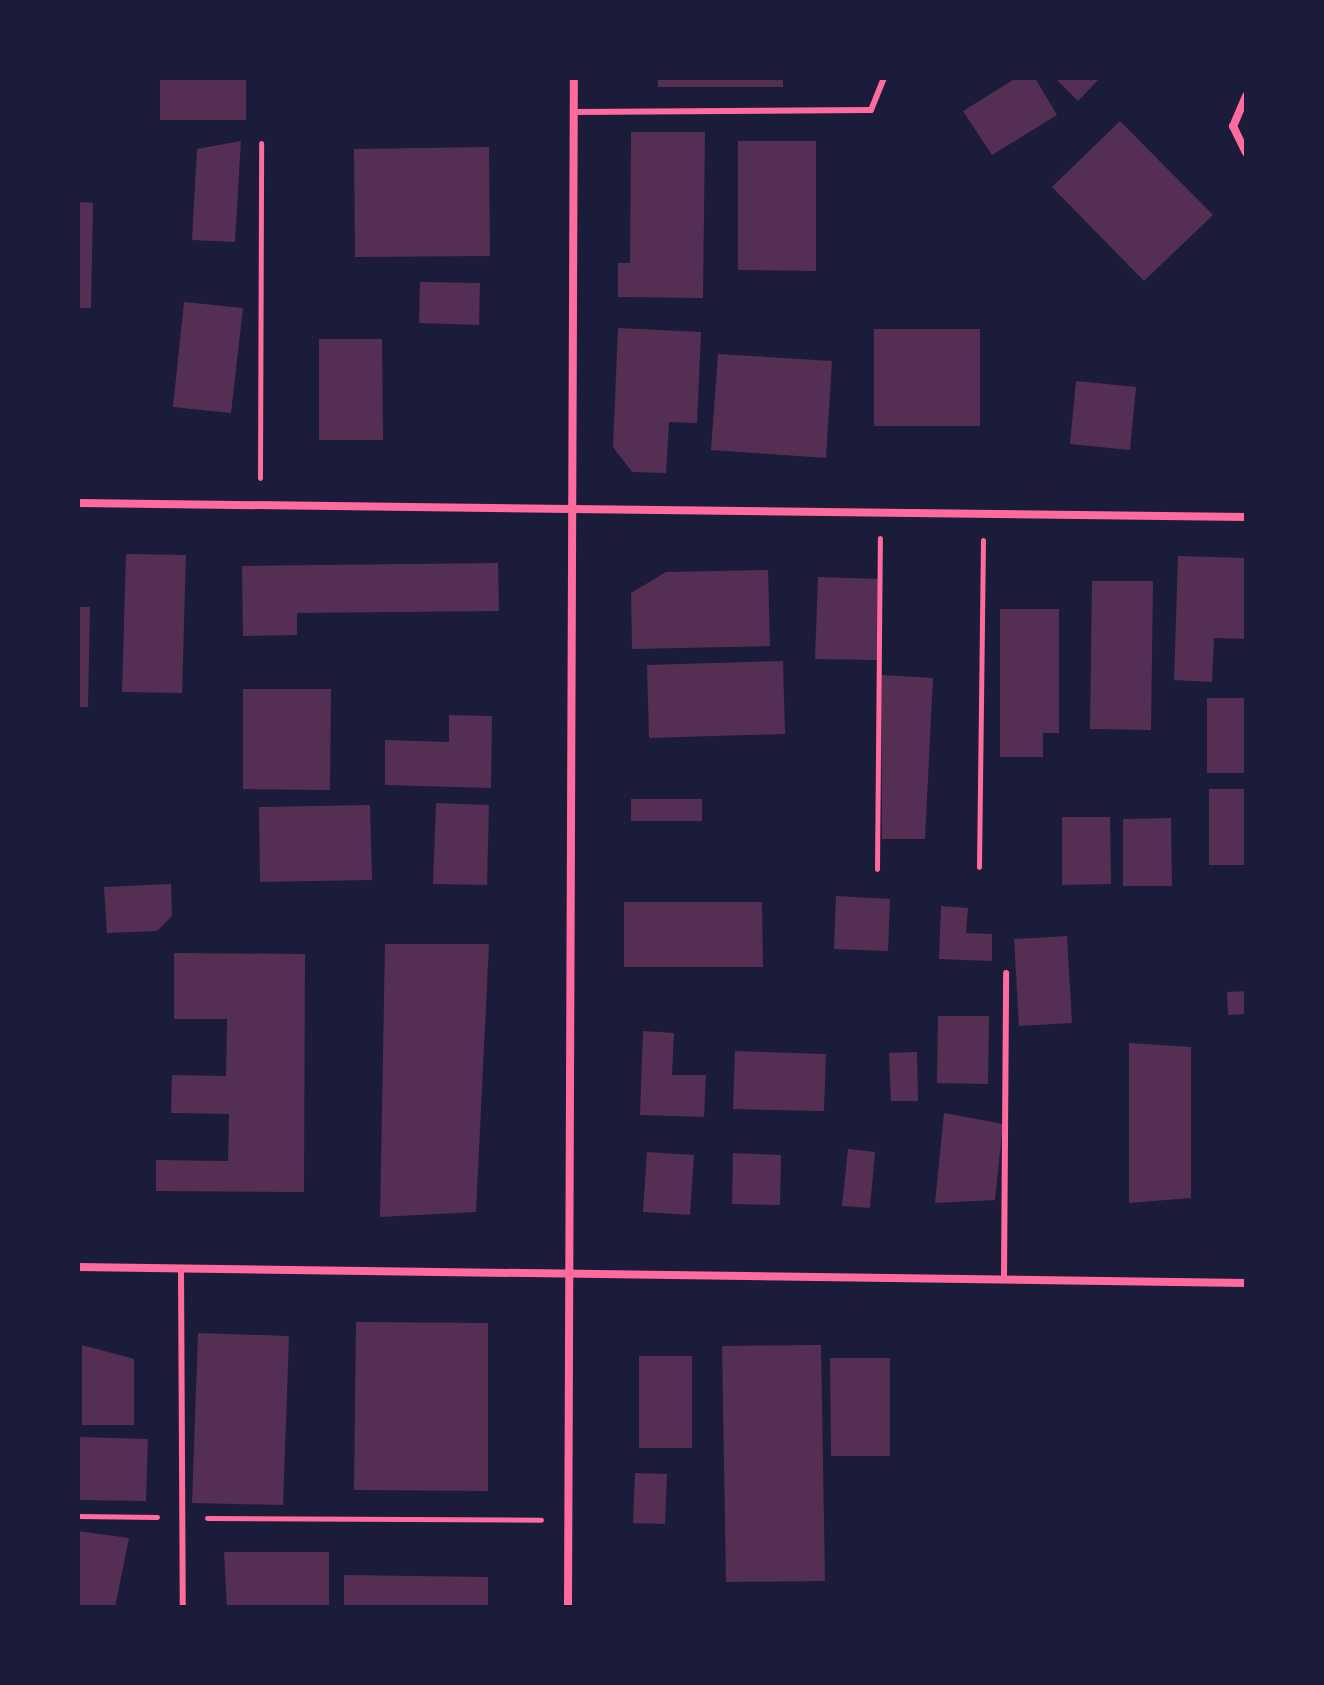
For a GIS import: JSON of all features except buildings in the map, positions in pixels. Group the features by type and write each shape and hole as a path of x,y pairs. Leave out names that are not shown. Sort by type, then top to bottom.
{"street":[{"path":"568,1607 574,78"},
{"path":"1246,96 1233,126 1246,153"},
{"path":"78,503 571,512 1246,517"},
{"path":"78,1267 1246,1283"}],"lane":[{"path":"574,112 871,110 884,78"},
{"path":"1004,1280 1006,973"},
{"path":"181,1268 183,1607"}],"path":[{"path":"259,506 261,143"},
{"path":"877,869 880,514"},
{"path":"979,867 984,515"},
{"path":"78,1516 569,1521"}]}
